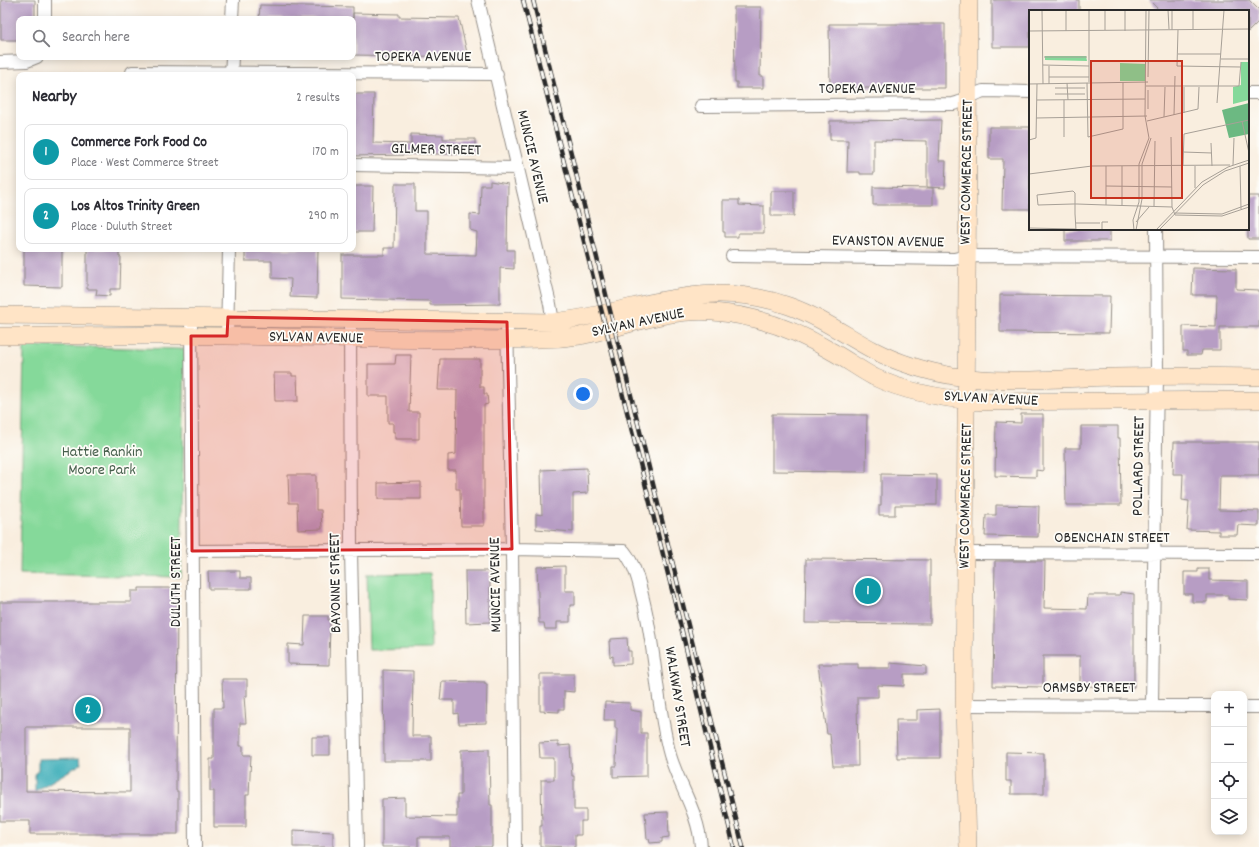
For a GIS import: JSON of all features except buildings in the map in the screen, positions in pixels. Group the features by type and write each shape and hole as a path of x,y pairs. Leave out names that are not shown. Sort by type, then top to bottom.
{"main road":[{"name":"WEST COMMERCE STREET","path":"968,847 964,705 969,0"},
{"name":"SYLVAN AVENUE","path":"0,316 228,317 553,322 585,317 685,295 736,295 788,306 822,319 874,350 911,366 967,378 1030,380 1157,376 1259,377"},
{"name":"SYLVAN AVENUE","path":"0,336 227,336 350,339 506,340 578,336 651,318 686,313 729,313 751,317 783,327 804,336 869,374 888,382 928,394 967,401 1259,400"}],"street":[{"path":"45,0 45,16"},
{"path":"232,16 233,0"},
{"name":"MUNCIE AVENUE","path":"478,0 497,74 553,322"},
{"path":"0,62 21,60"},
{"path":"231,72 232,60"},
{"name":"TOPEKA AVENUE","path":"356,73 497,74"},
{"name":"TOPEKA AVENUE","path":"701,106 953,104 983,92 1029,92"},
{"path":"1249,93 1259,94"},
{"name":"GILMER STREET","path":"356,165 518,168"},
{"name":"POLLARD STREET","path":"1152,704 1157,376 1156,230"},
{"path":"227,336 228,252"},
{"name":"EVANSTON AVENUE","path":"732,256 954,259 967,256 1259,257"},
{"name":"DULUTH STREET","path":"191,317 195,847"},
{"name":"BAYONNE STREET","path":"350,319 351,550 356,847"},
{"name":"MUNCIE AVENUE","path":"506,322 512,549 515,847"},
{"path":"192,551 512,549"},
{"name":"WALKWAY STREET","path":"512,549 624,551 630,559 637,576 650,625 670,756 692,808 701,847"},
{"name":"OBENCHAIN STREET","path":"966,553 1259,554"},
{"name":"ORMSBY STREET","path":"964,705 1152,704 1211,706"},
{"path":"1247,706 1259,707"}],"highlighted area":[{"path":"228,317 507,322 512,549 192,551 191,336 227,336"}],"green space":[{"name":"Hattie Rankin Moore Park","path":"24,346 185,349 181,577 20,574"},
{"path":"430,573 431,649 369,650 367,574"}],"water":[{"path":"80,758 81,764 35,791 35,773 38,771 38,759"}],"railway":[{"path":"523,0 673,594 734,847"},
{"path":"533,0 743,847"}],"place":[{"name":"Commerce Fork Food Co","path":"868,591"},
{"name":"Los Altos Trinity Green","path":"88,710"}]}
